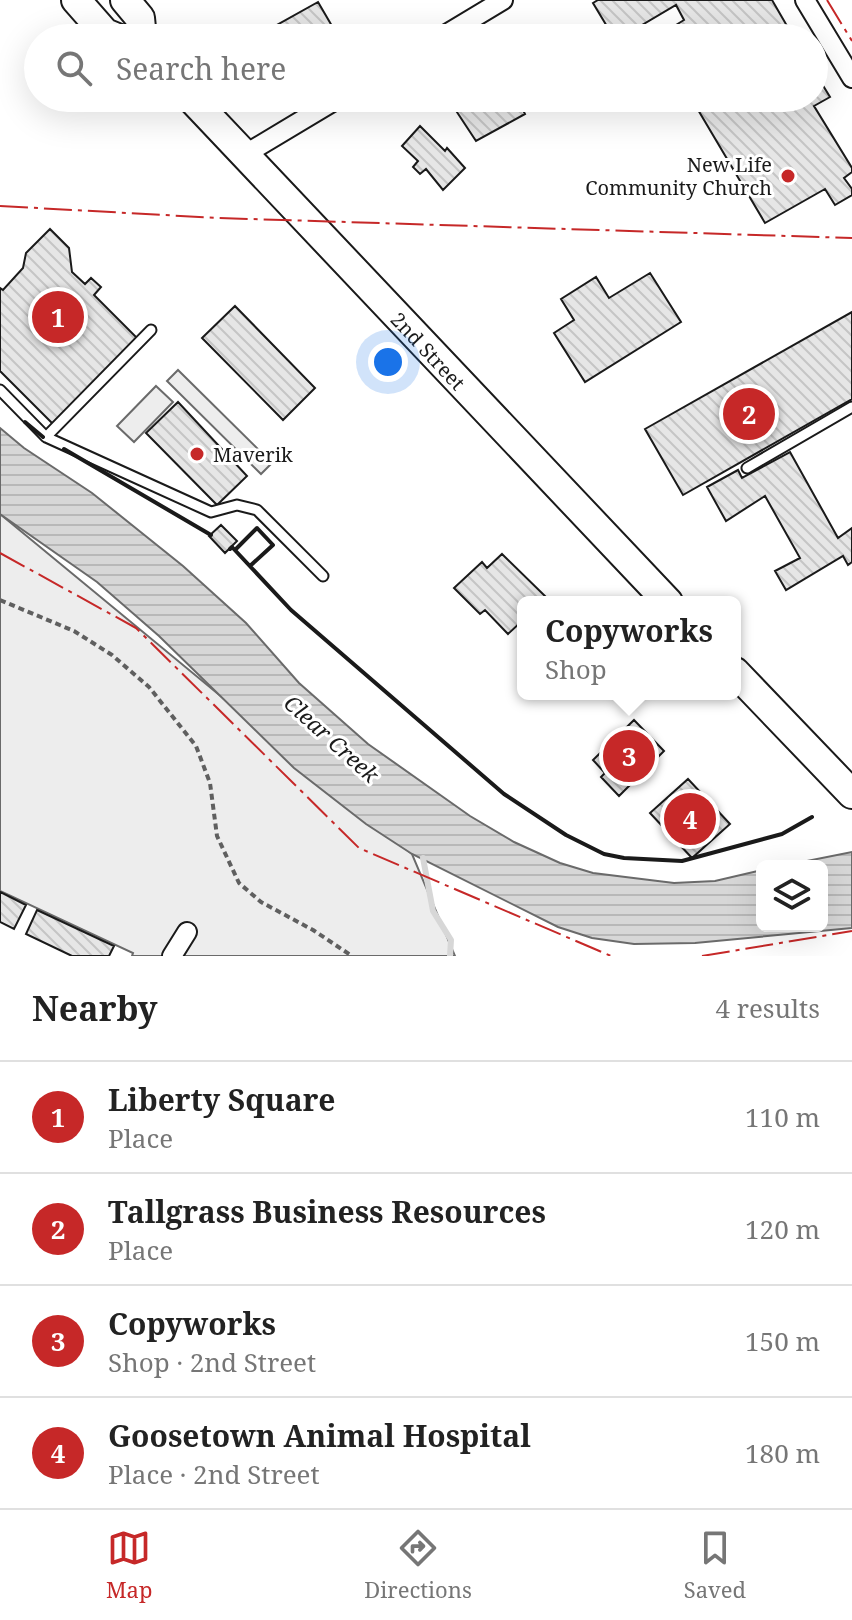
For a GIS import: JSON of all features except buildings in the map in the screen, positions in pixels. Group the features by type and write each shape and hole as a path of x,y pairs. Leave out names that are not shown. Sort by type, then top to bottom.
{"main road":[{"path":"76,0 97,24"},
{"path":"125,0 140,18 141,24"},
{"name":"2nd Street","path":"204,112 662,596"},
{"path":"741,678 852,794"}],"street":[{"path":"463,24 503,0"},
{"path":"805,0 819,24"},
{"path":"828,38 852,78"},
{"path":"244,155 316,112"},
{"path":"172,956 187,932"}],"lane":[{"path":"46,437 151,330"},
{"path":"0,390 46,437 211,512 237,505 257,510 323,576"},
{"path":"747,468 852,407"}],"path":[{"path":"0,600 74,631 112,655 149,687 196,746 210,783 217,836 239,883 261,902 313,930 352,956"}],"shaded area":[{"path":"178,370 272,463 261,474 167,381"},
{"path":"156,386 173,402 134,442 117,426"},
{"path":"0,514 412,854 455,956 132,956 133,953 0,891"}],"water":[{"name":"Clear Creek","path":"0,428 24,448 92,493 183,566 246,623 299,683 368,744 470,816 514,842 560,863 593,873 674,883 715,881 756,871 756,932 810,932 695,943 634,944 592,938 558,927 412,854 366,824 294,768 159,636 97,582 0,514"},
{"path":"852,852 852,928 828,930 828,860 812,860"}],"waterway":[{"path":"423,858 433,911 451,940 450,956"}],"wall":[{"path":"25,422 43,437"},
{"path":"64,449 211,535"},
{"path":"235,550 257,528 273,545 250,566"},
{"path":"230,549 232,547 291,610 504,794 566,835 604,854 682,861 782,834 812,817"}],"power":[{"path":"827,0 852,41"},
{"path":"0,206 219,218 852,238"},
{"path":"0,553 136,628 359,848 611,956"},
{"path":"702,956 852,931"}],"place":[{"name":"New Life Community Church","path":"788,176"},
{"name":"Liberty Square","path":"58,317"},
{"name":"Tallgrass Business Resources","path":"749,414"},
{"name":"Maverik","path":"197,454"},
{"name":"Copyworks","path":"629,756"},
{"name":"Goosetown Animal Hospital","path":"690,819"}]}
